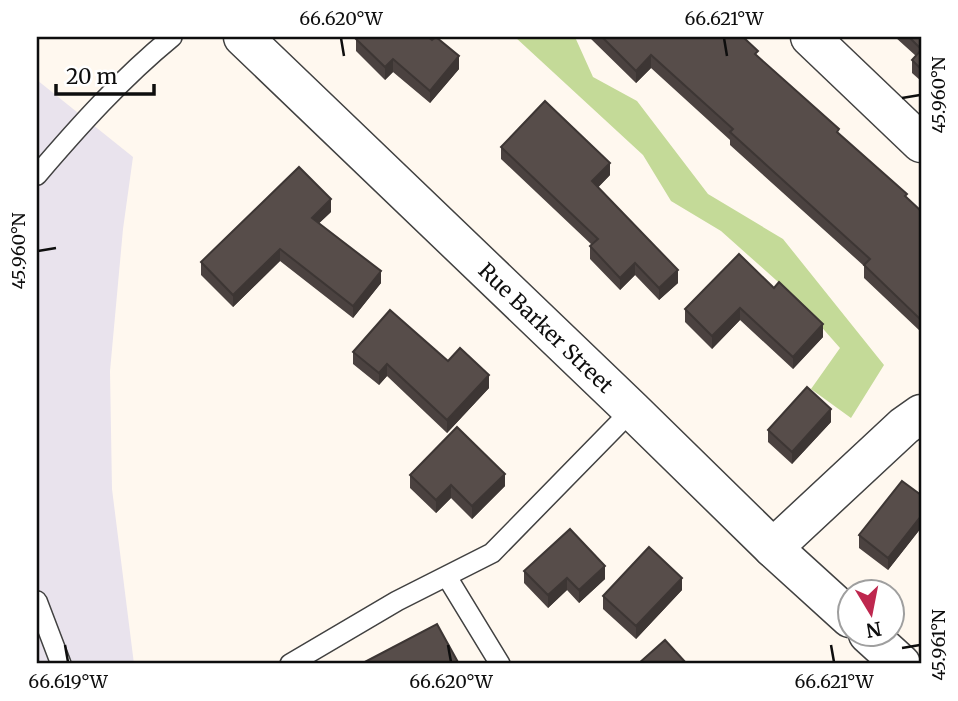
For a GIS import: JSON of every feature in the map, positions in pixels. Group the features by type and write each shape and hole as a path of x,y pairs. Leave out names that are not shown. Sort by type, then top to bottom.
{"street":[{"name":"Rue Barker Street","path":"243,37 836,606"},
{"path":"810,37 921,143"},
{"path":"773,548 904,426 921,414"},
{"path":"883,648 901,664"}],"lane":[{"path":"37,176 112,91 172,37"},
{"path":"290,664 397,601 492,553 632,410"},
{"path":"447,577 500,664"},
{"path":"37,601 61,664"}],"shaded area":[{"path":"37,80 133,157 123,229 110,371 112,489 134,664 37,664"}],"green space":[{"path":"515,37 575,37 593,77 637,101 708,194 783,239 884,365 851,418 811,389 840,348 795,297 721,231 671,201 643,155"}],"building":[{"path":"428,37 432,40 436,37 459,56 430,91 393,59 385,67 356,39"},
{"path":"602,37 743,37 758,51 755,54 839,129 837,132 907,194 905,196 921,211 921,320 864,265 870,259 730,132 733,129 651,55 636,71"},
{"path":"909,37 921,37 921,49"},
{"path":"921,50 921,69 912,60"},
{"path":"545,101 610,163 592,181 678,270 659,288 635,263 620,278 590,246 598,239 501,147"},
{"path":"299,167 331,199 312,218 381,271 353,306 280,249 233,295 201,262"},
{"path":"739,254 774,288 779,282 823,324 793,357 740,308 712,336 685,309"},
{"path":"390,310 448,361 460,348 489,375 447,420 387,364 379,373 353,352"},
{"path":"807,387 831,409 792,452 768,430"},
{"path":"457,427 505,474 472,506 451,485 436,500 410,475"},
{"path":"902,481 921,495 921,516 888,558 859,535"},
{"path":"570,529 605,566 579,590 567,578 548,595 524,571"},
{"path":"649,547 682,578 636,626 603,596"},
{"path":"437,624 459,664 361,664"},
{"path":"665,640 687,664 638,664"}]}
